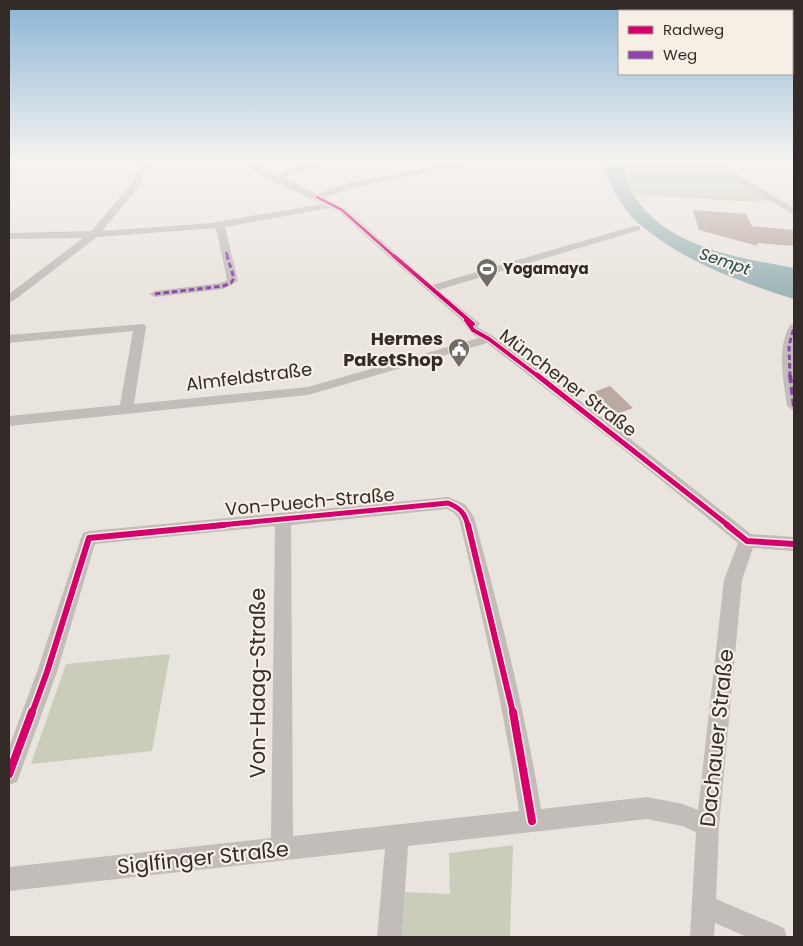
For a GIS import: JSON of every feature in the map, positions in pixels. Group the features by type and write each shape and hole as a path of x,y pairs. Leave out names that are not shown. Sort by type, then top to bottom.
{"street":[{"path":"9,299 93,235 118,205"},
{"path":"782,205 794,212"},
{"path":"9,236 93,235 220,225 285,216 331,206"},
{"name":"Münchener Straße","path":"331,206 342,210 354,220 466,320 473,330 488,339 618,436 747,541"},
{"path":"155,294 222,286 233,281 220,225"},
{"path":"430,289 637,228"},
{"path":"9,339 140,327 126,409"},
{"path":"794,328 790,335 788,346 794,406"},
{"name":"Almfeldstraße","path":"9,421 308,391 488,339"},
{"name":"Von-Puech-Straße","path":"9,774 48,672 90,538 448,503 459,508 466,518 491,612 524,769 532,821"},
{"name":"Von-Haag-Straße","path":"282,849 283,518"},
{"path":"747,541 794,544"},
{"name":"Dachauer Straße","path":"702,937 708,826 733,580 747,541"},
{"name":"Siglfinger Straße","path":"9,879 647,808 683,815 708,826"},
{"path":"390,937 397,836"},
{"path":"704,906 775,937"}],"green space":[{"path":"170,654 152,751 31,764 66,664"},
{"path":"513,845 510,937 402,937 405,892 450,894 449,853"}],"water":[{"name":"Sempt","path":"623,205 642,205 647,212 664,226 683,238 704,247 726,254 794,268 794,299 720,273 685,255 652,234"}],"building":[{"path":"693,210 746,214 752,226 794,230 794,246 757,243 758,246 699,230"},
{"path":"610,386 633,408 617,414 594,392"}],"marked path":[{"path":"155,294 223,286 231,283 234,278 226,252"},
{"path":"794,328 788,355 794,406"}],"cycle path":[{"path":"333,205 354,220 437,295 473,324"},
{"path":"466,320 473,330 489,339 618,437 747,541 794,544"},
{"path":"9,774 47,672 89,538 448,503 459,508 466,517 503,668 519,744 532,821"}],"place":[{"name":"Yogamaya","path":"487,288"},
{"name":"Hermes PaketShop","path":"459,368"}]}
